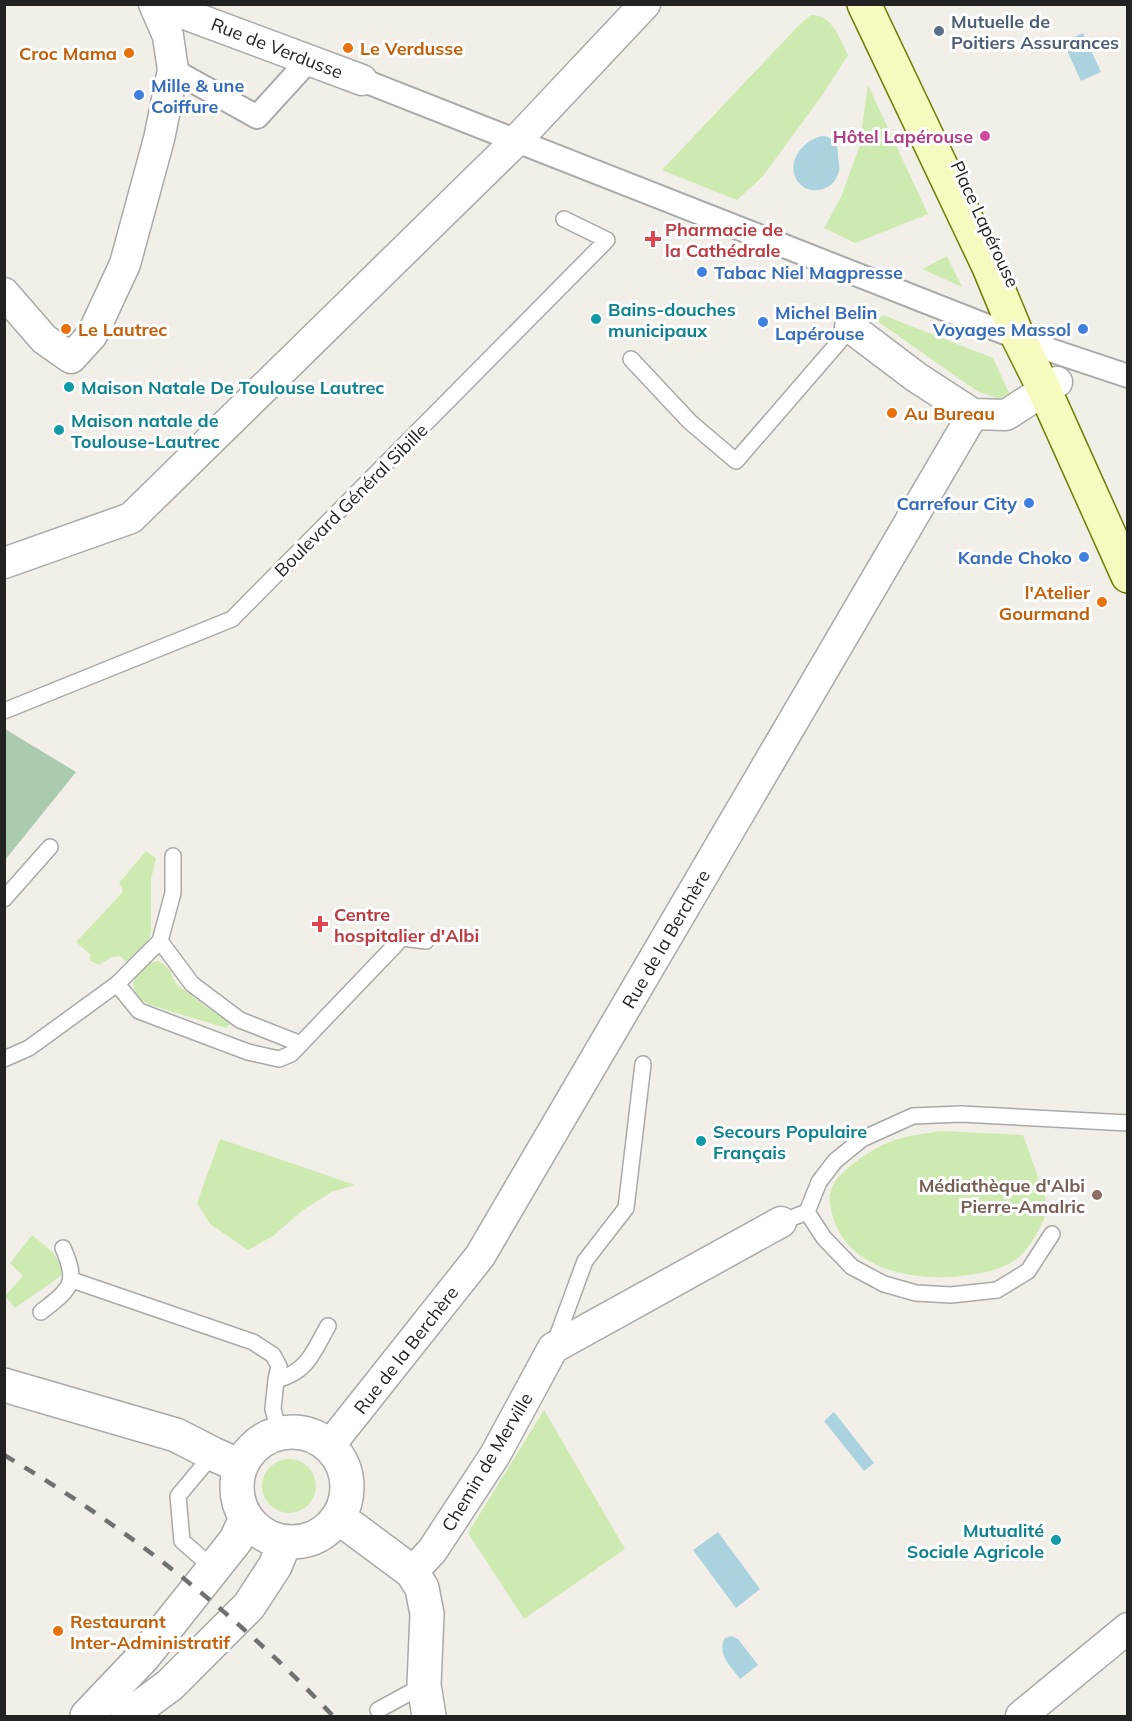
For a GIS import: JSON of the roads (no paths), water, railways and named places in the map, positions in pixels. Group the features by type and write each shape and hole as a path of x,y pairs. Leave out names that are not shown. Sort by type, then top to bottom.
{"main road":[{"path":"864,4 989,267 1030,342"},
{"name":"Place Lapérouse","path":"876,4 969,186 1030,342 1128,538"},
{"path":"1050,386 1128,576"}],"street":[{"name":"Rue de Verdusse","path":"156,4 362,80"},
{"path":"4,292 44,339 71,358 92,335 125,264 159,139 173,70 168,36 156,4"},
{"path":"4,563 131,518 516,141 645,4"},
{"path":"173,70 257,117 308,61"},
{"path":"362,80 1030,342 1128,376"},
{"path":"850,327 916,377 973,414 1006,415 1050,386"},
{"name":"Rue de la Berchère","path":"330,1445 480,1256 973,414"},
{"path":"553,1348 794,1217"},
{"name":"Chemin de Merville","path":"412,1572 432,1551 495,1455 553,1348"},
{"path":"4,1385 176,1435 227,1460 237,1479 240,1506 246,1518 256,1530 270,1538 285,1542 315,1537 338,1517 345,1502 347,1487 345,1471 339,1456 330,1445 314,1435 297,1431 279,1432 263,1439 250,1451 227,1460"},
{"path":"338,1517 412,1572 422,1588 427,1614 426,1701"},
{"path":"87,1716 144,1656 214,1569 236,1540 246,1518"},
{"path":"128,1716 170,1685 249,1606 274,1566 285,1542"},
{"path":"1022,1716 1128,1628"}],"lane":[{"name":"Boulevard Général Sibille","path":"4,711 232,619 607,240 564,219"},
{"path":"631,359 690,422 736,461 850,327"},
{"path":"4,899 50,847"},
{"path":"4,1059 29,1048 117,984 160,941 173,893 173,856"},
{"path":"117,984 140,1011 248,1052 279,1059 291,1054 402,938 426,941"},
{"path":"160,941 192,984 240,1020 301,1044"},
{"name":"Chemin de Merville","path":"553,1348 585,1261 626,1208 644,1064"},
{"path":"1052,1234 1028,1271 997,1290 951,1294 916,1293 884,1284 852,1267 824,1238 794,1217 834,1161 862,1139 913,1116 961,1114 1127,1122"},
{"path":"41,1312 56,1301 72,1280 71,1265 63,1248"},
{"path":"72,1280 253,1342 273,1355 279,1366 273,1409 279,1432"},
{"path":"276,1380 288,1377 304,1367 328,1326"},
{"path":"214,1569 182,1541 177,1497 227,1460"},
{"path":"378,1710 426,1701"}],"water":[{"path":"1083,33 1101,72 1081,81 1063,42"},
{"path":"824,136 831,138 836,145 839,172 832,184 822,190 810,190 800,184 795,177 794,161 809,141"},
{"path":"834,1412 874,1463 864,1471 824,1421"},
{"path":"718,1532 760,1589 736,1608 693,1550"},
{"path":"732,1636 738,1639 758,1665 740,1679 723,1655 725,1638"}],"railway":[{"path":"4,1455 93,1511 178,1574 258,1642 333,1716"}],"place":[{"name":"Mutuelle de Poitiers Assurances","path":"939,31"},
{"name":"Le Verdusse","path":"348,48"},
{"name":"Croc Mama","path":"129,53"},
{"name":"Mille & une Coiffure","path":"139,95"},
{"name":"Hôtel Lapérouse","path":"985,136"},
{"name":"Pharmacie de la Cathédrale","path":"653,239"},
{"name":"Tabac Niel Magpresse","path":"702,272"},
{"name":"Bains-douches municipaux","path":"596,319"},
{"name":"Michel Belin Lapérouse","path":"763,322"},
{"name":"Le Lautrec","path":"66,329"},
{"name":"Voyages Massol","path":"1083,329"},
{"name":"Maison Natale De Toulouse Lautrec","path":"69,387"},
{"name":"Au Bureau","path":"892,413"},
{"name":"Maison natale de Toulouse-Lautrec","path":"59,430"},
{"name":"Carrefour City","path":"1029,503"},
{"name":"Kande Choko","path":"1084,557"},
{"name":"l'Atelier Gourmand","path":"1102,602"},
{"name":"Centre hospitalier d'Albi","path":"320,924"},
{"name":"Secours Populaire Français","path":"701,1141"},
{"name":"Médiathèque d'Albi Pierre-Amalric","path":"1097,1195"},
{"name":"Mutualité Sociale Agricole","path":"1056,1540"},
{"name":"Restaurant Inter-Administratif","path":"58,1631"}]}
